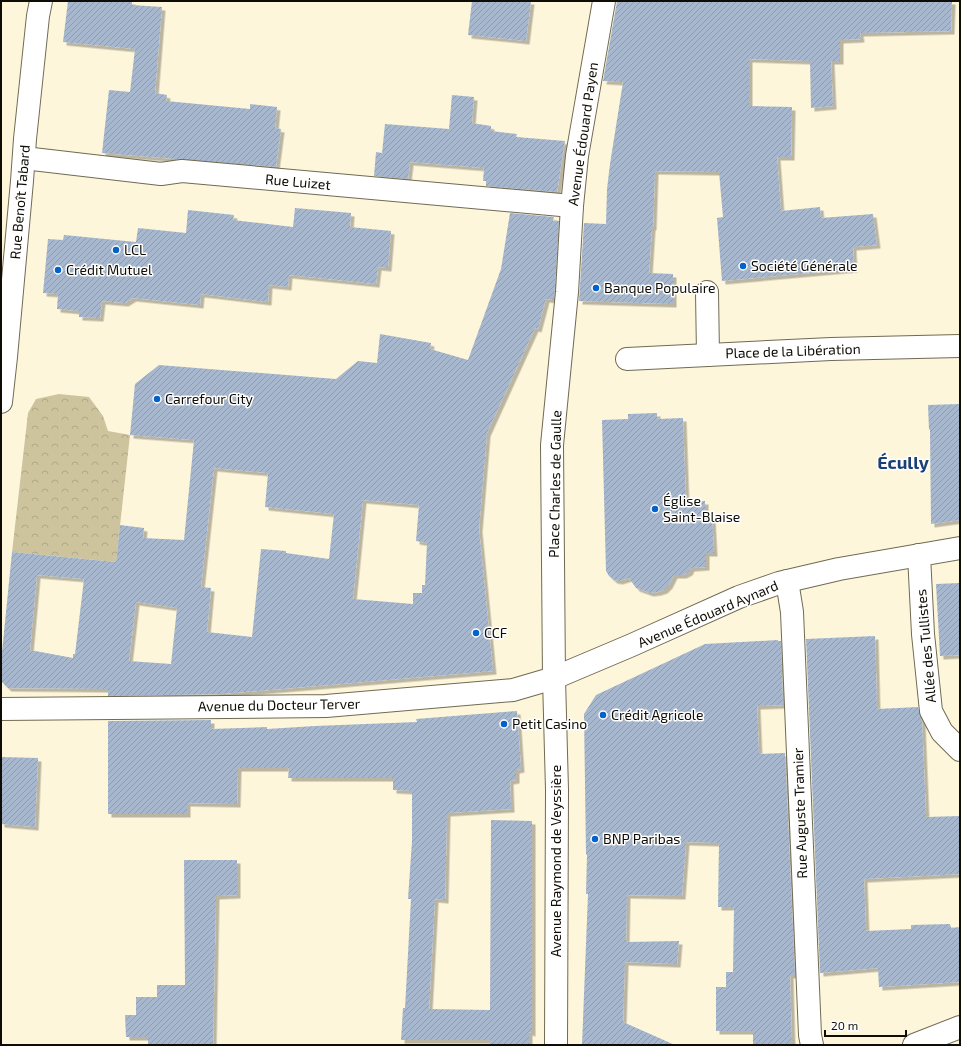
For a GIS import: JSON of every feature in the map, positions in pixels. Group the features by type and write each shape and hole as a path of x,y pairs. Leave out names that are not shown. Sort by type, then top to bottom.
{"street":[{"name":"Rue Benoît Tabard","path":"1,402 25,140 38,16 41,1"},
{"name":"Avenue Édouard Payen","path":"567,292 572,206 577,156 604,1"},
{"name":"Rue Luizet","path":"24,158 160,174 182,171 572,206"},
{"name":"Place Charles de Gaulle","path":"554,678 552,445 567,292"},
{"path":"707,292 708,355"},
{"name":"Place de la Libération","path":"627,359 831,349 960,346"},
{"name":"Avenue Édouard Aynard","path":"554,678 739,597 787,581 862,565 960,548"},
{"name":"Allée des Tullistes","path":"919,555 923,634 932,711 942,732 960,750"},
{"name":"Rue Auguste Tramier","path":"787,581 792,612 809,1027 812,1045"},
{"name":"Avenue du Docteur Terver","path":"1,708 326,706 513,690 554,678"},
{"name":"Avenue Raymond de Veyssière","path":"554,678 556,790 556,1045"},
{"path":"914,1045 960,1028"}],"green space":[{"path":"59,394 89,397 103,416 108,431 130,435 116,562 12,552 28,413 36,399"}],"building":[{"path":"68,1 132,1 132,5 162,7 155,93 167,95 166,101 250,109 250,104 277,107 275,128 281,129 276,167 102,153 109,90 130,92 135,49 63,42"},
{"path":"472,1 531,1 526,41 468,35"},
{"path":"617,1 952,1 951,31 860,33 861,39 840,40 840,61 831,61 833,106 811,108 810,61 749,59 749,106 792,107 791,157 777,157 781,211 820,207 821,218 873,214 877,245 853,247 854,269 722,281 717,218 723,217 719,172 655,171 653,227 649,273 673,274 673,304 579,301 584,223 606,224 607,189 623,82 603,81"},
{"path":"452,95 474,97 472,123 491,126 491,131 517,134 516,137 565,141 557,192 486,186 486,181 483,181 484,168 410,162 408,179 374,176 376,152 382,153 385,124 449,129"},
{"path":"295,208 351,213 350,227 391,231 388,268 378,267 376,284 289,275 288,287 269,285 268,302 201,294 200,305 133,298 125,303 102,301 100,318 79,317 79,311 57,309 58,294 43,293 48,239 63,240 64,235 136,242 138,228 186,233 188,210 234,215 233,220 293,227"},
{"path":"510,213 554,217 553,221 559,221 554,300 546,299 538,329 535,328 487,433 479,529 493,671 221,694 108,696 108,689 8,688 1,681 1,662 12,552 116,562 120,525 144,528 143,538 184,540 194,440 130,435 135,384 159,365 336,379 358,361 377,363 380,334 431,343 430,349 468,360 501,269","holes":["214,468 268,473 265,507 334,514 329,559 286,553 286,551 261,549 252,637 207,632 211,588 201,587","363,500 419,505 416,541 427,543 425,585 422,585 422,593 413,593 413,604 353,599","37,575 84,579 75,654 73,654 73,658 30,650","136,602 177,608 171,664 129,661"]},
{"path":"960,404 960,520 931,524 930,429 929,430 928,405"},
{"name":"Église Saint-Blaise","path":"657,413 657,419 683,418 686,502 705,501 705,517 712,516 714,553 706,553 706,567 691,568 689,572 683,575 674,575 669,585 664,590 650,593 636,588 629,578 619,581 614,580 606,571 602,420 628,419 628,414"},
{"path":"960,583 960,655 940,656 936,584"},
{"path":"875,636 877,709 918,707 922,720 926,817 960,816 960,874 864,879 866,931 911,929 911,925 950,924 951,928 960,927 960,982 879,987 878,968 820,973 806,639"},
{"path":"781,641 783,705 757,706 759,754 785,753 795,975 790,975 792,1045 753,1045 753,1031 716,1031 716,987 726,987 726,972 733,972 734,907 718,907 719,843 686,842 682,896 627,895 626,942 679,941 677,964 625,962 623,1022 675,1045 582,1045 588,894 586,894 587,855 584,714 596,695 705,644"},
{"path":"517,711 521,769 516,770 516,780 510,781 511,809 447,813 445,900 435,899 429,1009 490,1010 491,820 532,821 532,1033 529,1032 529,1045 490,1045 490,1040 401,1040 403,1008 405,1008 411,899 408,899 412,841 412,791 393,790 393,778 288,778 289,768 238,768 237,804 187,803 187,814 108,814 108,721 211,720 211,729 267,727 267,729 417,722 416,719"},
{"path":"1,757 38,758 35,827 1,824"},
{"path":"184,860 237,860 237,895 216,896 213,1045 148,1045 148,1037 126,1037 125,1015 136,1015 136,997 157,997 157,985 185,985"}],"place":[{"name":"LCL","path":"116,250"},
{"name":"Société Générale","path":"743,266"},
{"name":"Crédit Mutuel","path":"58,270"},
{"name":"Banque Populaire","path":"596,288"},
{"name":"Carrefour City","path":"157,399"},
{"name":"Église Saint-Blaise","path":"655,509"},
{"name":"CCF","path":"476,633"},
{"name":"Crédit Agricole","path":"603,715"},
{"name":"Petit Casino","path":"504,724"},
{"name":"BNP Paribas","path":"595,839"}],"district":[{"name":"Écully","path":"903,463"}]}
